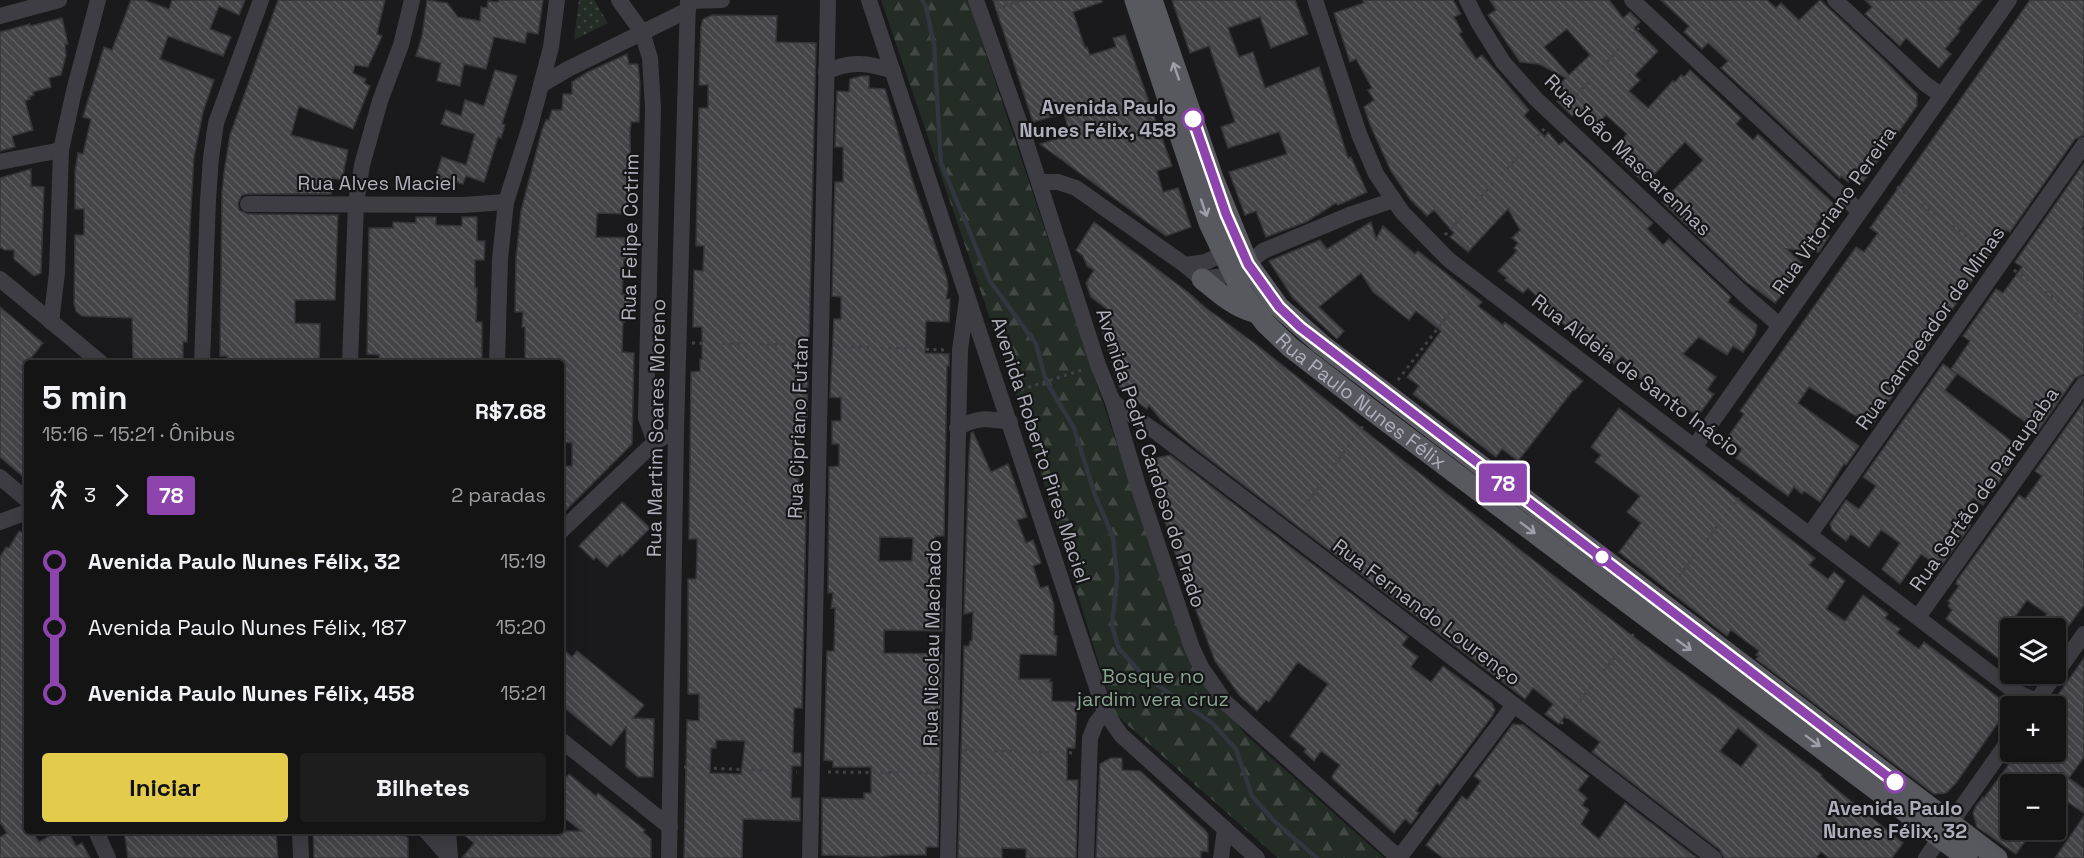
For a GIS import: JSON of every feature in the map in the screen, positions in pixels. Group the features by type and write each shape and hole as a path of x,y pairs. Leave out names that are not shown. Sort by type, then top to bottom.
{"main road":[{"name":"Rua Paulo Nunes Félix","path":"1135,0 1209,223 1241,257 1279,307 1300,327 1387,394 1784,718 1945,831"},
{"name":"Rua Paulo Nunes Félix","path":"1152,0 1241,257 1256,312 1290,347 1374,412 1653,609"},
{"path":"1202,279 1244,309 1256,312"},
{"path":"1945,831 1967,858"},
{"path":"1945,831 1997,858"}],"street":[{"path":"0,16 59,0"},
{"path":"51,322 57,273 61,150 98,0"},
{"path":"202,360 208,200 216,123 261,0"},
{"path":"350,360 356,203 362,165 368,140 401,45 412,0"},
{"path":"497,360 500,260 506,202 551,47 557,0"},
{"name":"Rua Felipe Cotrim","path":"619,0 642,32 650,58 653,108 646,418 655,442"},
{"path":"541,85 642,32 688,4 722,0"},
{"name":"Rua Cipriano Futan","path":"810,858 828,0"},
{"name":"Avenida Roberto Pires Maciel","path":"869,0 1105,712 1121,735 1257,858"},
{"name":"Rua Aldeia de Santo Inácio","path":"1315,0 1359,134 1376,174 1402,213 1449,260 2023,696"},
{"name":"Rua João Mascarenhas","path":"1467,0 1503,62 1536,99 1779,325"},
{"path":"1632,0 1859,211"},
{"path":"1835,0 1924,83 1941,95"},
{"name":"Rua Vitoriano Pereira","path":"1695,446 2009,0"},
{"name":"Rua Martim Soares Moreno","path":"669,858 676,431 688,4"},
{"name":"Avenida Pedro Cardoso do Prado","path":"979,7 1040,182 1057,241 1094,354 1113,402 1192,648 1201,667 1225,702 1399,858"},
{"path":"826,72 847,64 862,63 893,71"},
{"name":"Rua Campeador de Minas","path":"1810,534 2084,146"},
{"path":"0,162 61,150"},
{"path":"1040,182 1058,182 1076,188 1185,264 1202,279 1215,278 1241,257"},
{"path":"1185,264 1241,257 1394,200"},
{"name":"Rua Alves Maciel","path":"248,204 463,205 506,202"},
{"path":"0,279 97,360"},
{"name":"Rua Nicolau Machado","path":"948,858 957,428 960,350 968,296"},
{"name":"Rua Sertão de Paraupaba","path":"1918,617 2084,384"},
{"name":"Rua Fernando Lourenço","path":"1113,402 1287,531 1714,858"},
{"path":"957,428 982,418 1010,422"},
{"path":"564,528 655,442 676,431"},
{"path":"0,477 24,497"},
{"path":"0,522 24,513"},
{"path":"2040,696 2084,634"},
{"path":"1399,858 1514,705"},
{"path":"1086,858 1090,738 1096,723 1105,712"},
{"path":"564,742 670,827"},
{"path":"1926,858 2000,753"},
{"path":"1221,858 1225,829"},
{"path":"101,834 108,858"},
{"path":"300,834 302,858"},
{"path":"429,834 450,858"},
{"path":"448,834 450,858"}],"path":[{"path":"979,7 1023,0"},
{"path":"1883,177 2084,319"},
{"path":"1387,394 1476,279"},
{"path":"1001,396 1073,372"},
{"path":"1287,531 1374,412"},
{"path":"1553,735 1748,486"},
{"path":"950,749 1089,754"}],"green space":[{"path":"579,0 594,0 608,23 574,40"},
{"name":"Bosque no jardim vera cruz","path":"881,0 968,0 1190,662 1246,735 1384,858 1278,858 1114,713 1022,412"}],"building":[{"path":"131,0 144,0 169,9 172,0 245,0 239,15 219,6 210,29 231,37 223,56 168,36 160,59 214,80 203,112 194,157 187,342 183,342 183,360 134,360 132,318 82,316 76,311 74,304 75,235 84,235 84,209 75,209 75,172 78,153 83,154 91,119 83,117 104,47 112,50"},
{"path":"278,0 385,0 377,34 382,36 368,67 355,65 353,73 366,79 364,83 370,86 353,129 299,106 291,135 348,150 342,180 333,178 331,194 248,194 242,195 238,203 239,210 248,214 338,215 335,300 295,300 295,323 320,324 319,360 227,360 227,356 220,356 222,192 230,135"},
{"path":"427,0 447,3 458,17 480,21 481,7 487,8 488,1 543,0 538,34 527,32 525,43 494,37 486,69 464,64 460,86 437,81 441,63 416,56 422,36"},
{"path":"993,0 1102,0 1102,2 1073,12 1085,48 1087,47 1090,55 1116,47 1113,38 1125,35 1172,166 1157,171 1163,192 1178,188 1191,227 1166,236 1040,144 1070,135 1064,113 1033,122"},
{"path":"1172,0 1295,0 1308,34 1271,48 1260,17 1228,28 1239,57 1253,52 1265,88 1319,67 1348,158 1351,157 1367,192 1338,205 1336,203 1306,222 1266,237 1256,211 1245,215 1229,172 1287,154 1279,132 1228,148 1221,127 1235,122 1209,46 1190,53"},
{"path":"1363,0 1453,0 1461,14 1454,17 1462,32 1459,34 1476,59 1482,55 1529,110 1524,116 1545,137 1548,132 1559,145 1564,141 1653,223 1647,229 1663,245 1669,239 1731,297 1728,302 1757,325 1755,335 1743,352 1733,346 1727,355 1699,337 1683,354 1716,377 1707,390 1714,394 1698,416 1636,376 1639,372 1622,356 1614,364 1542,307 1545,304 1528,288 1523,293 1505,280 1507,278 1498,271 1517,251 1514,248 1518,243 1512,238 1520,230 1508,209 1468,252 1450,237 1454,233 1434,210 1427,216 1410,199 1391,171 1371,127 1364,107 1374,100 1368,90 1372,88 1356,59 1350,62 1334,13 1364,3"},
{"path":"1490,0 1609,0 1623,18 1630,12 1640,22 1634,28 1658,51 1635,75 1640,80 1629,91 1648,108 1673,81 1675,82 1681,75 1684,77 1690,70 1741,118 1736,124 1753,140 1758,134 1834,204 1816,224 1829,236 1819,252 1787,249 1805,266 1775,303 1745,281 1662,202 1703,160 1685,142 1647,182 1643,182 1619,159 1625,152 1617,145 1627,134 1606,115 1594,128 1577,111 1572,116 1557,101 1565,93 1558,85 1566,78 1539,64 1520,62 1488,15 1496,10","holes":["1567,29 1590,55 1569,75 1544,47"]},
{"path":"1661,0 1767,0 1776,8 1781,3 1799,20 1820,0 1917,94 1917,106 1863,182 1855,175 1848,182 1841,176 1840,178 1721,68 1728,61 1708,43 1702,49 1684,32 1689,26"},
{"path":"1865,0 1982,0 1945,49 1951,54 1939,68 1906,38 1900,46 1865,14 1872,7"},
{"path":"2030,0 2084,0 2084,135 2075,139 2010,232 2007,230 1872,426 1809,387 1798,403 1859,446 1846,465 1844,464 1820,502 1804,491 1802,494 1794,487 1788,496 1736,458 1742,449 1727,438 1744,414 1740,411 1856,247 1864,252 1878,233 1870,228"},
{"path":"712,15 777,16 776,42 816,43 809,341 800,341 800,377 808,377 807,419 800,419 798,511 806,511 802,708 794,708 793,753 801,753 801,766 792,766 791,798 800,798 800,821 743,819 742,858 684,858 687,720 699,721 699,694 688,694 688,579 696,579 697,556 697,539 689,539 691,372 700,371 700,359 702,359 702,327 693,327 694,270 703,271 704,246 696,246 699,108 708,108 708,85 699,85 703,19","holes":["716,740 745,741 741,774 710,773 711,748 716,748"]},
{"path":"62,18 68,44 65,44 66,55 61,75 49,78 51,87 33,92 34,95 25,101 33,130 12,136 15,147 0,151 0,32"},
{"path":"627,54 629,64 638,64 639,122 631,122 631,197 627,197 627,214 597,213 596,237 636,238 636,261 624,260 622,294 635,295 635,307 626,306 622,352 634,353 632,444 564,512 564,466 572,466 572,443 564,442 564,360 525,360 523,312 515,312 516,258 521,211 542,130 552,110 562,110 563,94 572,94 572,82"},
{"path":"495,70 517,76 502,124 505,125 501,138 498,137 484,182 466,176 463,184 449,180 446,186 434,182 442,157 466,165 475,134 441,124 446,110 461,116 465,100 484,106"},
{"path":"869,76 869,88 885,89 913,182 947,279 946,299 950,299 949,322 926,321 925,353 949,354 944,536 935,536 932,608 942,608 942,631 884,630 884,653 942,654 938,847 926,847 926,855 880,857 822,855 822,798 864,799 864,793 871,793 871,767 833,767 833,761 824,760 827,651 834,651 835,612 835,608 831,608 833,593 828,593 829,467 839,466 839,444 832,444 832,421 841,421 841,398 830,397 834,319 841,319 841,297 832,296 835,182 843,182 843,147 835,147 837,91 849,92 850,79","holes":["880,537 913,538 912,561 879,561"]},
{"path":"2084,163 2084,225 2082,229 2084,230 2084,374 2075,378 2038,431 1951,369 1970,341 1963,336 1996,289 2003,293 2022,267 2015,262"},
{"path":"31,169 31,186 44,187 41,273 34,276 14,259 14,250 4,250 0,247 0,178"},
{"path":"416,217 436,217 436,225 462,226 462,217 477,217 477,241 485,241 484,260 475,260 476,322 482,322 482,360 379,360 379,355 367,354 369,228 393,228 393,222 416,223"},
{"path":"1094,222 1638,640 1822,775 1826,781 1903,843 1892,858 1829,858 1821,852 1816,858 1724,858 1720,850 1592,752 1600,742 1565,716 1559,724 1545,714 1553,704 1533,688 1525,699 1196,449 1161,420 1149,405 1147,409 1120,388 1099,320 1107,309 1091,297 1086,283 1094,270 1087,266 1083,256 1076,250","holes":["1738,728 1758,745 1741,767 1720,751"]},
{"path":"1371,222 1376,239 1383,226 1415,254 1418,251 1482,302 1478,306 1503,325 1505,322 1583,381 1574,389 1518,461 1502,449 1496,457 1413,394 1419,386 1407,377 1441,331 1416,311 1409,320 1373,292 1361,273 1319,307 1344,331 1337,339 1293,298 1269,261 1320,240 1327,249"},
{"path":"0,307 43,343 29,360 24,360 24,477 0,457"},
{"path":"1943,364 1957,374 1945,390 2015,444 2001,462 2009,468 1983,505 1973,498 1960,517 1971,525 1940,568 1921,554 1900,584 1882,569 1900,543 1881,530 1869,547 1851,534 1846,541 1832,530 1830,524 1846,500 1859,509 1876,486 1863,477"},
{"path":"2084,402 2084,605 2066,629 2066,618 2044,618 2047,614 2027,600 2014,618 2000,618 2000,660 1946,619 1952,610 1948,606 1950,603 1948,601 1959,586 1956,584 1957,580 2019,495 2025,499 2042,476 2035,471"},
{"path":"1619,408 1815,558 1809,565 1828,579 1834,572 1845,581 1826,609 1845,621 1863,595 1888,614 1885,618 1900,629 1897,633 1919,649 1924,642 2000,699 2000,720 1956,783 1946,793 1934,794 1756,659 1759,651 1731,630 1727,636 1619,552 1641,523 1627,512 1640,496 1595,462 1601,455 1591,447"},
{"path":"973,432 991,472 1008,464 1027,517 1017,520 1026,543 1033,540 1041,563 1033,566 1040,588 1048,586 1054,605 1056,655 1020,654 1019,679 1050,679 1052,701 1077,702 1075,748 1067,748 1067,780 1078,780 1076,858 1026,858 1026,849 1002,848 1002,858 958,858 964,646 969,646 972,641 973,612 964,614 969,456 971,433"},
{"path":"1170,455 1408,637 1402,645 1418,657 1411,667 1431,682 1443,666 1492,703 1495,710 1493,715 1440,785 1437,783 1416,811 1419,813 1411,824 1405,819 1394,833 1333,779 1332,776 1340,765 1321,751 1314,761 1304,752 1306,749 1290,736 1328,684 1298,662 1269,702 1266,700 1257,711 1240,696 1215,661 1178,562 1147,466 1152,459"},
{"path":"622,502 650,528 622,556 620,554 607,567 596,557 594,560 579,546"},
{"path":"19,531 24,534 24,834 34,834 39,842 53,834 70,834 76,846 82,843 90,858 0,858 0,837 7,833 0,822 0,557 6,547 9,548"},
{"path":"564,650 572,657 577,651 644,705 633,718 654,719 653,777 638,777 626,767 626,727 611,746 564,707"},
{"path":"2084,658 2084,757 2069,778 2084,789 2084,813 2066,801 2066,774 2002,774 2010,762 2066,762 2066,696 2057,696"},
{"path":"1513,724 1523,725 1589,776 1578,790 1587,798 1582,805 1589,810 1581,824 1599,839 1625,803 1697,858 1443,858 1426,845 1462,796 1467,800 1481,781 1474,776"},
{"path":"1111,758 1122,758 1122,770 1140,771 1206,831 1208,852 1201,851 1201,858 1096,858 1100,764"},
{"path":"569,774 596,796 598,793 645,830 643,832 651,839 651,858 462,858 474,843 463,834 564,834 564,831 581,831 564,817 564,780"},
{"path":"2000,776 2000,840 2026,840 2016,854 1977,827 1973,813"},
{"path":"2084,816 2084,858 2055,858"},
{"path":"124,834 276,834 278,858 128,858"},
{"path":"313,834 401,834 408,838 408,858 314,858"}],"waterway":[{"path":"922,0 926,7 934,45 941,163 990,281 1036,344 1046,381 1074,428 1095,495 1113,537 1117,578 1112,626 1119,649 1143,675 1212,723 1236,749 1252,796 1275,822 1317,858"}],"bus line":[{"name":"78","path":"1193,119 1226,214 1248,264 1279,307 1300,327 1895,782"}],"place":[{"name":"Avenida Paulo Nunes Félix, 458","path":"1193,119"},
{"name":"Avenida Paulo Nunes Félix, 32","path":"1895,782"}]}
